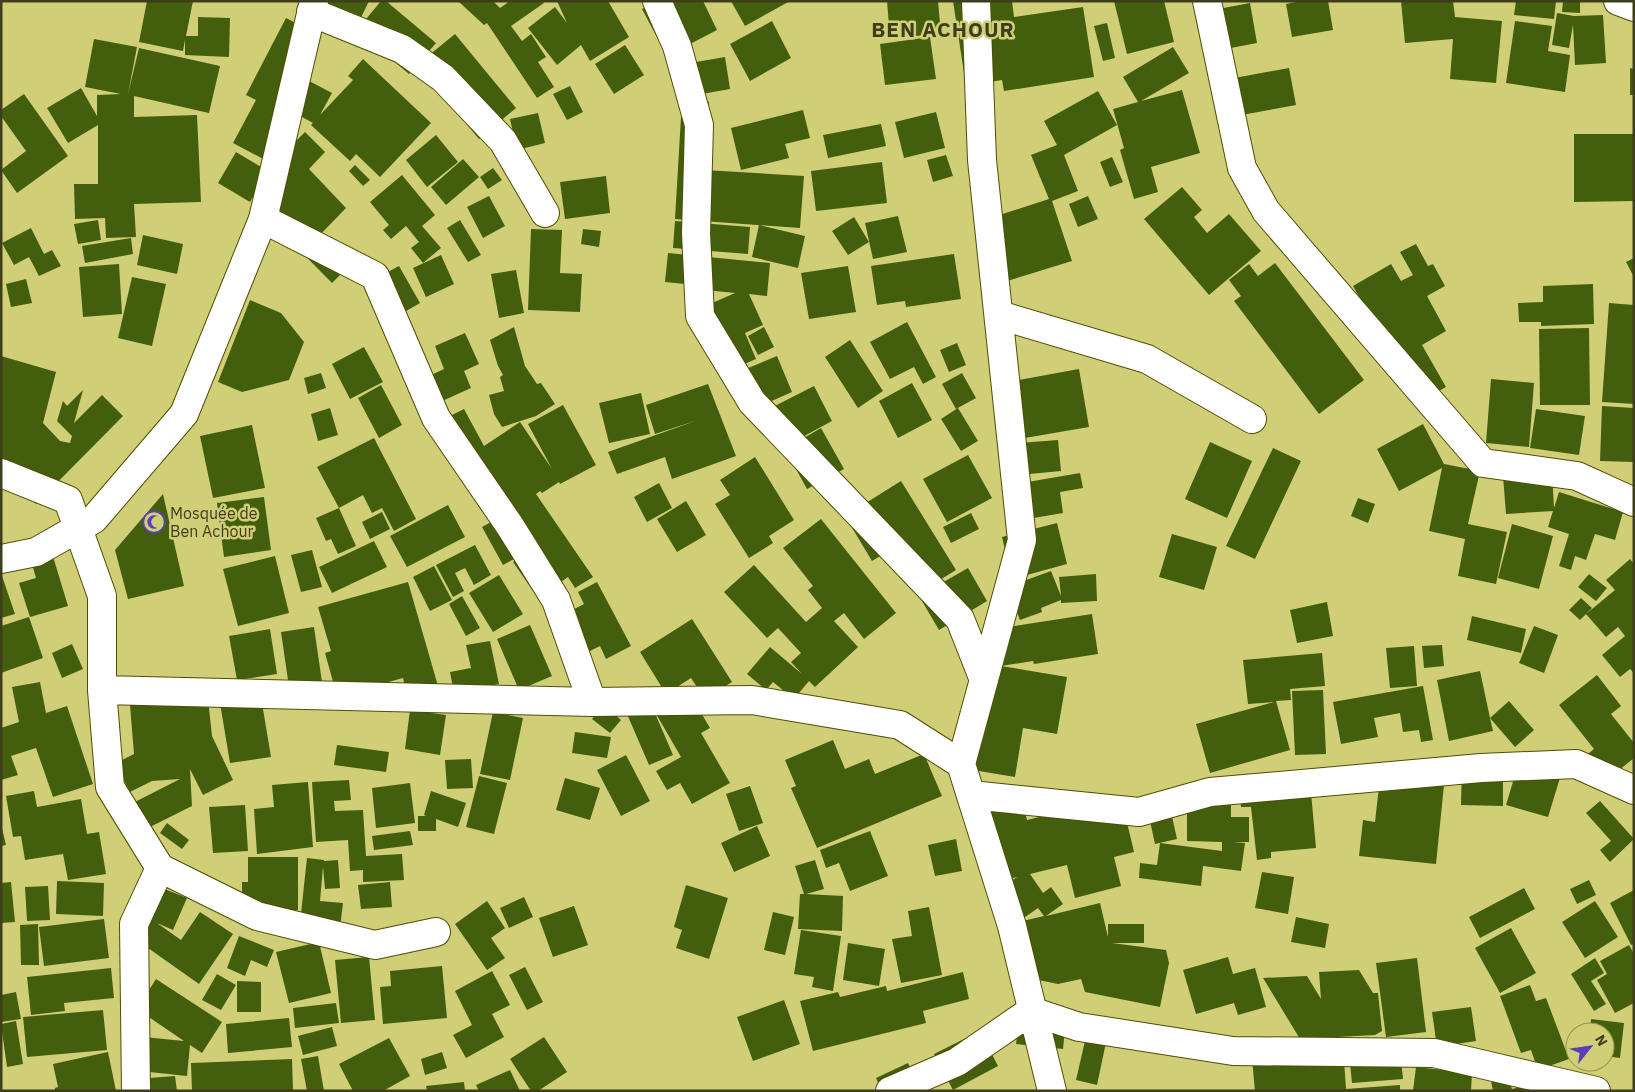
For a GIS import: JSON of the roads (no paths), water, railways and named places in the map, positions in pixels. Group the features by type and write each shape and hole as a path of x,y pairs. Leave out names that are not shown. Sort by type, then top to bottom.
{"street":[{"path":"657,1 677,46 699,125 696,234 700,316 752,402 960,619 984,680"},
{"path":"976,1 982,160 1022,540 961,764 1012,926 1052,1091"},
{"path":"1207,1 1242,168 1266,211 1483,463 1577,476 1634,502"},
{"path":"1618,1 1634,7"},
{"path":"1,559 36,552 94,519 184,414 263,219 313,7 402,49 443,78 503,141 545,213"},
{"path":"263,219 375,276 436,418 510,526 556,600 592,702"},
{"path":"999,316 1147,359 1252,419"},
{"path":"1,473 68,500 102,596 102,690 110,787 160,868 257,916 375,945 436,932"},
{"path":"102,690 592,702 752,700 900,725 961,764"},
{"path":"971,795 1139,812 1210,792 1481,768 1576,764 1634,790"},
{"path":"136,1091 134,924 160,868"},
{"path":"890,1091 957,1062 1031,1010"},
{"path":"1031,1010 1079,1027 1233,1052 1434,1053 1596,1091"}],"place":[{"name":"Mosquée de Ben Achour","path":"154,522"}],"district":[{"name":"BEN ACHOUR","path":"943,29"}]}
